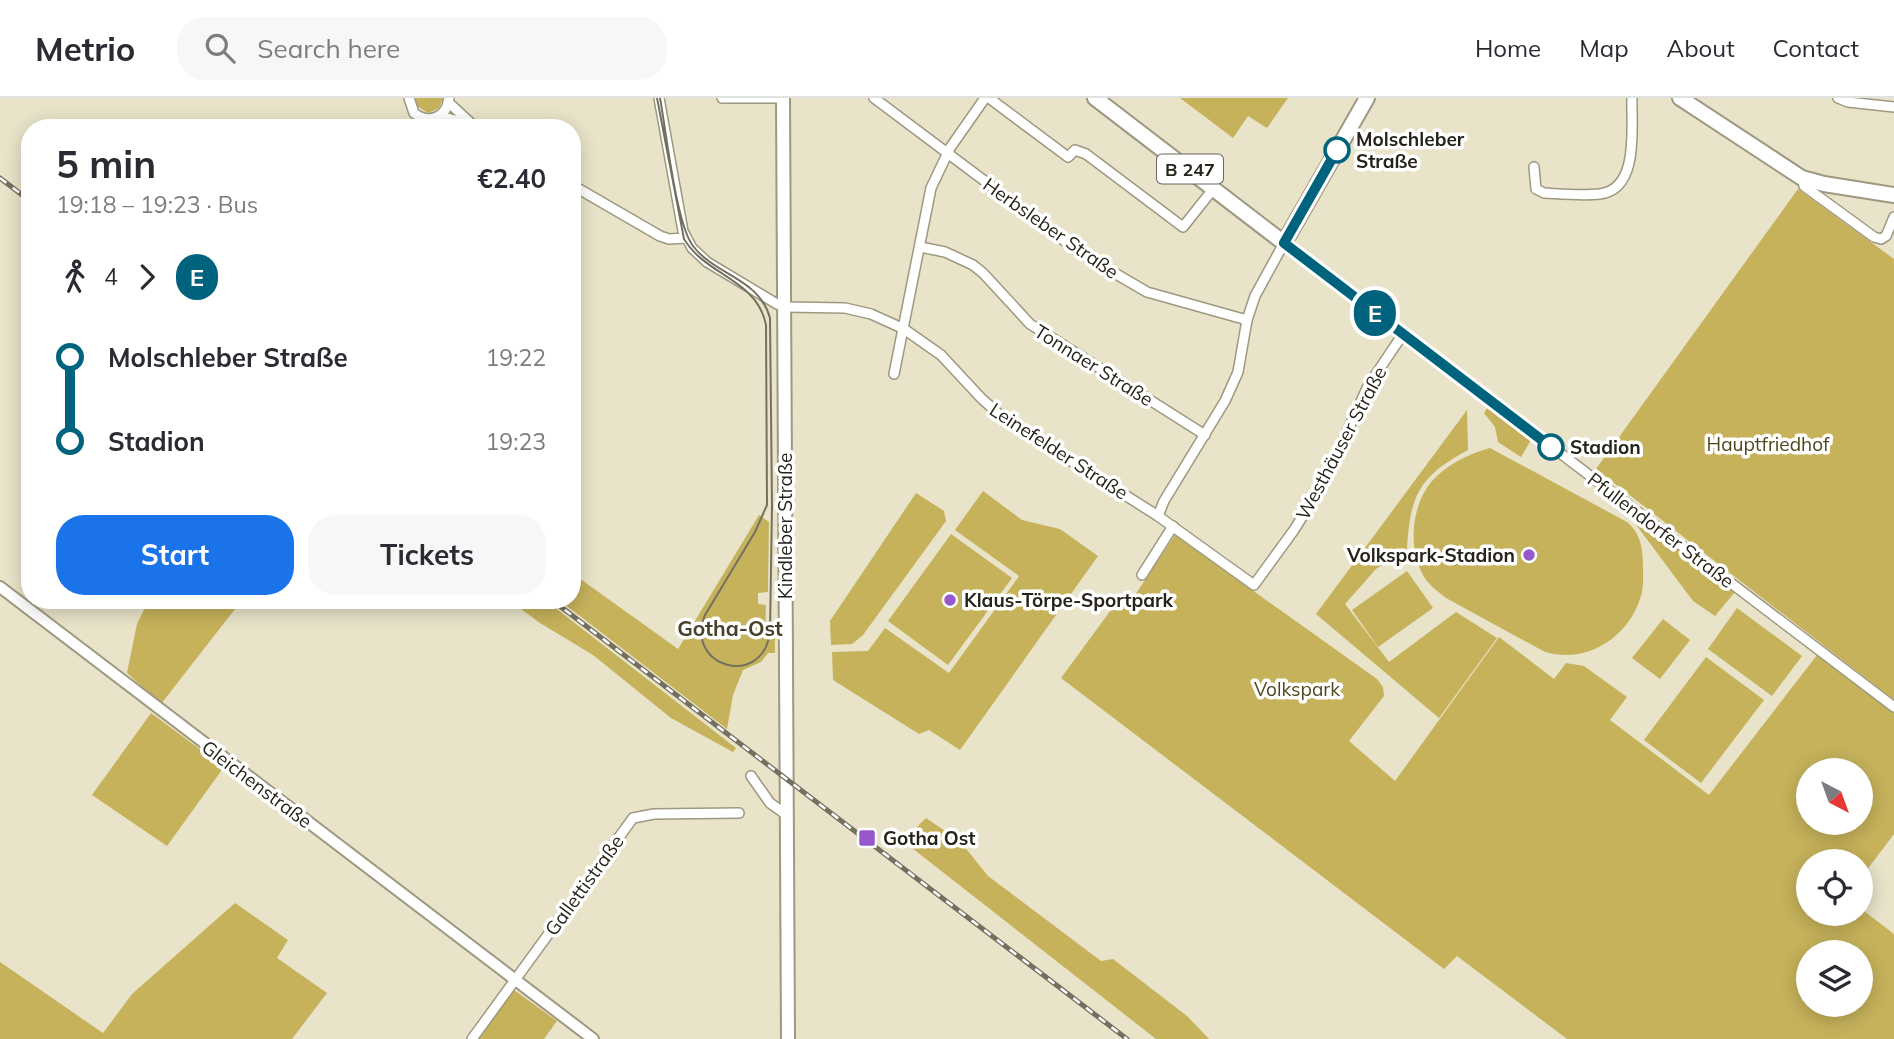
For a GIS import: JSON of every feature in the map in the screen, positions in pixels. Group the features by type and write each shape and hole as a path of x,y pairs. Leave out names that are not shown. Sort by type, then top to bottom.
{"main road":[{"name":"Kindleber Straße","path":"783,98 788,1039"},
{"name":"Pfullendorfer Straße","path":"1095,98 1284,243"},
{"path":"1284,243 1367,98"},
{"path":"1680,98 1801,178 1894,195"}],"street":[{"path":"409,98 410,108 418,117 430,119 440,116 446,109 448,100"},
{"path":"659,98 680,219 686,238 707,262 786,307"},
{"path":"722,98 777,98"},
{"name":"Herbsleber Straße","path":"874,98 1082,254 1140,288 1247,320"},
{"path":"894,374 927,203 947,153 987,98 1068,157 1076,150 1086,154 1183,227 1214,188"},
{"path":"1534,167 1536,189 1544,193 1602,194 1612,189 1626,175 1631,161 1632,98"},
{"path":"1839,98 1848,102 1894,107"},
{"path":"448,100 467,119"},
{"path":"440,116 450,119"},
{"path":"1801,178 1804,186 1874,237 1881,239 1886,236 1894,217"},
{"path":"581,190 660,236 669,239 686,238"},
{"path":"1158,516 1164,501 1225,401 1238,372 1247,320 1255,296 1284,243"},
{"name":"Pfullendorfer Straße","path":"1284,243 1894,707"},
{"name":"Tonnaer Straße","path":"920,247 945,252 973,265 1030,324 1205,435"},
{"name":"Leinefelder Straße","path":"786,307 845,308 871,314 904,329 941,355 1002,417 1158,516 1254,585"},
{"name":"Westhäuser Straße","path":"1254,585 1294,530 1325,480 1349,433 1368,386 1403,334"},
{"path":"1142,575 1173,526"},
{"name":"Gleichenstraße","path":"0,587 21,603"},
{"name":"Gleichenstraße","path":"29,609 593,1039"},
{"path":"751,776 769,803 784,813"},
{"name":"Gallettistraße","path":"472,1039 633,818 654,814 740,813"}],"green space":[{"path":"415,98 443,99 439,108 428,113 417,106"},
{"path":"1180,98 1288,98 1267,128 1248,116 1233,138"},
{"name":"Hauptfriedhof","path":"1798,189 1894,259 1894,700 1596,469"},
{"path":"1488,407 1531,440 1521,457 1498,442 1495,427 1484,413"},
{"path":"1467,410 1468,450 1428,478 1421,489 1411,514 1407,549 1376,569 1345,604 1389,662 1456,612 1497,638 1439,718 1316,614"},
{"name":"Volkspark-Stadion","path":"1490,448 1627,522 1635,532 1642,554 1641,595 1625,626 1603,645 1575,654 1545,652 1446,598 1423,575 1414,546 1414,533 1423,495 1438,475 1450,466 1469,455"},
{"path":"983,491 1022,520 1060,529 1098,556 960,750 929,730 919,734 833,680 832,652 868,651 885,628 949,673 1019,576 955,530"},
{"path":"916,493 944,511 946,521 863,635 852,644 831,645 830,621"},
{"path":"759,515 769,522 768,592 758,593 758,604 766,605 765,634 775,635 775,653 768,653 761,662 743,670 733,695 727,729 571,609 581,609 581,579 678,649"},
{"path":"1633,515 1735,592 1715,616 1693,601 1631,518"},
{"name":"Klaus-Törpe-Sportpark","path":"951,534 1012,578 948,665 888,621"},
{"name":"Volkspark","path":"1175,535 1377,679 1383,687 1384,696 1349,741 1395,781 1499,637 1554,679 1566,663 1584,666 1627,697 1610,720 1709,795 1817,655 1894,713 1894,834 1873,862 1873,849 1796,849 1796,926 1873,926 1873,918 1894,934 1894,1039 1567,1039 1457,956 1444,969 1061,678 1119,599 1127,607"},
{"path":"1407,571 1433,608 1378,647 1352,610"},
{"path":"1737,608 1802,656 1772,696 1708,649"},
{"path":"144,609 235,609 161,704 127,673 137,624"},
{"path":"521,609 557,609 736,748 733,752 671,718 593,655"},
{"path":"1663,619 1690,640 1660,679 1632,658"},
{"path":"1706,657 1764,700 1701,783 1644,740"},
{"path":"151,713 224,767 167,846 92,795"},
{"path":"926,818 960,841 988,876 1101,961 1113,959 1187,1016 1209,1039 1156,1039 903,841"},
{"path":"235,903 288,940 277,958 327,993 292,1039 0,1039 0,962 103,1033 132,994"},
{"path":"514,990 557,1021 544,1039 479,1039"}],"tram line":[{"path":"657,98 684,239 705,262 752,297 761,310 766,325 767,505 755,532 705,615 701,633 705,648 714,659 727,665 741,666 754,661 764,650 770,632 770,318 757,294 702,256 687,235 672,176 660,98"}],"railway":[{"path":"0,178 21,194"},
{"path":"564,609 1127,1039"}],"bus line":[{"name":"E","path":"1337,150 1284,243 1551,447"}],"place":[{"name":"Molschleber Straße","path":"1337,150"},
{"name":"Stadion","path":"1551,447"},
{"name":"Volkspark-Stadion","path":"1529,555"},
{"name":"Klaus-Törpe-Sportpark","path":"950,600"},
{"name":"Gotha Ost","path":"867,838"}],"district":[{"name":"Gotha-Ost","path":"730,628"}]}
